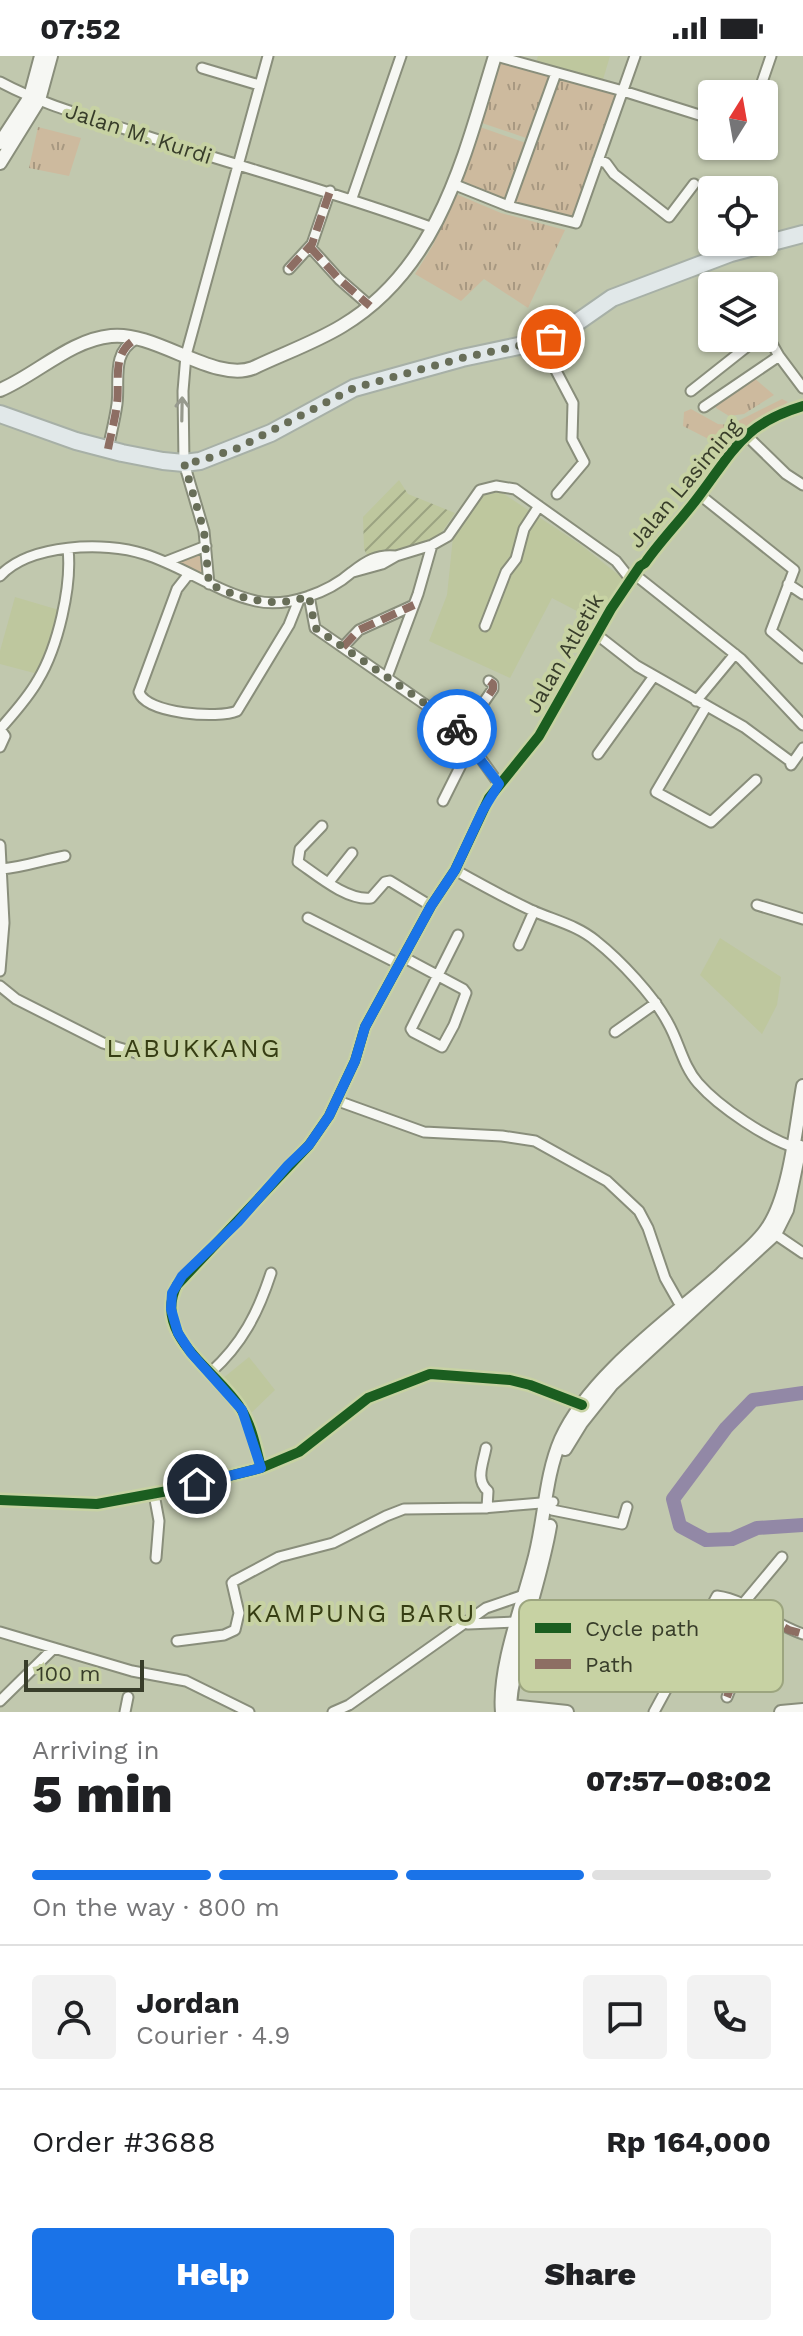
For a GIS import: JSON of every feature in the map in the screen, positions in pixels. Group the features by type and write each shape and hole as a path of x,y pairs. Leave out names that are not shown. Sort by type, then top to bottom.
{"highway":[{"path":"1,414 108,449 184,463 200,461 238,448 354,388 462,358 547,340 612,298 731,253 803,234"}],"main road":[{"path":"0,143 34,99 41,56"},
{"path":"0,163 34,99 51,56"},
{"path":"1,414 3,389 77,347 106,337 136,339 224,370 245,371 330,333 370,306 389,291 411,266 433,228 453,184 496,56"},
{"path":"550,1504 561,1439 582,1405 775,1234 787,1210 803,1086"},
{"path":"528,1600 562,1456 581,1423 601,1396 684,1306 766,1231 778,1206 803,1132"},
{"path":"526,1600 529,1594"},
{"path":"506,1709 502,1685 519,1617"},
{"path":"506,1709 519,1649"},
{"path":"506,1709 567,1712"},
{"path":"781,1712 803,1710"}],"street":[{"path":"209,584 206,546 184,463 186,355 268,56"},
{"path":"352,198 401,56"},
{"path":"496,56 698,115"},
{"path":"453,184 508,206 576,223 635,56"},
{"path":"763,80 771,56"},
{"path":"202,68 259,85"},
{"path":"508,206 556,73"},
{"name":"Jalan M. Kurdi","path":"0,82 34,99 239,166 352,198 433,228"},
{"path":"598,160 606,163 614,174 668,216 672,215 694,184"},
{"path":"289,269 310,247 330,191"},
{"path":"310,247 339,279 370,306"},
{"path":"108,449 117,403 118,363 128,343 136,339"},
{"path":"547,340 553,365 573,403 572,439 584,462 557,494"},
{"path":"691,391 740,352"},
{"path":"777,352 803,388"},
{"path":"704,407 779,356"},
{"name":"Jalan Lasiming","path":"635,573 746,435 769,418 803,406"},
{"path":"746,435 786,474 803,485"},
{"name":"Jalan Lasiming","path":"0,576 20,558 68,549 132,551 257,601 283,603 309,596 369,560 432,545 455,529 484,488 510,487 616,561"},
{"path":"700,495 794,570 771,631 803,658"},
{"path":"485,626 506,572 516,559 524,529 539,506"},
{"path":"387,677 432,545"},
{"path":"165,562 206,546"},
{"path":"0,747 5,736 0,729 18,709 44,667 65,600 68,549"},
{"path":"616,561 635,573"},
{"path":"616,561 735,654 803,725"},
{"name":"Jalan Atletik","path":"261,1468 242,1410 191,1353 178,1333 171,1309 172,1293 182,1276 238,1222 309,1145 338,1101 365,1027 431,906 455,870 483,810 499,784 539,736 596,634 635,573"},
{"path":"188,575 177,589 139,692 147,703 162,709 209,714 237,711 289,625 299,600"},
{"path":"788,584 803,594"},
{"path":"309,596 315,628 446,719 471,745 499,784"},
{"path":"343,647 359,630 414,605"},
{"path":"596,634 654,676 756,735 791,765 803,748"},
{"path":"735,654 701,704 656,792 711,822 756,780"},
{"path":"598,754 654,676"},
{"path":"462,734 493,689 489,681"},
{"path":"443,801 471,745"},
{"path":"322,826 300,849 298,859 329,882 352,895 368,899 390,881 431,906"},
{"path":"0,845 4,923 0,971"},
{"path":"329,882 352,853"},
{"path":"2,869 65,856"},
{"path":"455,870 598,942 656,1003 697,1082 728,1108 796,1148"},
{"path":"757,905 803,919"},
{"path":"519,945 534,911"},
{"path":"308,918 437,976 463,989 466,995 442,1047 411,1029 437,976 458,935"},
{"path":"0,986 16,999 103,1043 140,1054"},
{"path":"615,1032 656,1003"},
{"path":"338,1101 424,1132 535,1141 607,1181 639,1211 665,1278 684,1306"},
{"path":"775,1234 803,1253"},
{"path":"211,1372 242,1340 261,1305 271,1273"},
{"path":"0,1500 97,1504 154,1494 261,1468 299,1452 368,1398 430,1374 510,1380 582,1405"},
{"path":"486,1448 480,1480 481,1486 488,1491 487,1508"},
{"path":"154,1494 159,1521 156,1558"},
{"path":"177,1641 224,1635 235,1630 239,1613 232,1582 279,1557 333,1543 404,1509 550,1504 622,1524 627,1507"},
{"path":"746,1600 782,1557"},
{"path":"333,1712 349,1705 486,1608 529,1594"},
{"path":"465,1624 517,1622"},
{"path":"783,1626 803,1634"},
{"path":"0,1632 132,1671 186,1681 249,1712"},
{"path":"0,1701 54,1648"},
{"path":"654,1712 665,1692"},
{"path":"727,1697 729,1692"},
{"path":"125,1712 128,1697"}],"shaded area":[{"path":"538,56 610,56 602,83 536,62"},
{"path":"399,480 408,494 455,513 442,532 431,540 368,557 364,549 363,517"},
{"path":"501,492 581,545 625,580 598,622 552,598 510,678 429,641 447,595 453,537 481,495"},
{"path":"15,597 59,610 38,674 0,664 0,651"},
{"path":"720,938 781,977 777,1005 762,1034 700,975"},
{"path":"249,1357 275,1390 248,1416 222,1379"}],"green space":[{"path":"502,58 553,74 529,139 479,122"},
{"path":"558,77 617,92 576,222 509,203"},
{"path":"38,127 81,138 69,176 29,168"},
{"path":"480,127 526,143 503,203 459,184"},
{"path":"456,194 501,213 565,230 528,308 484,279 461,301 415,274 433,245"},
{"path":"753,377 774,395 744,414 729,416 716,408 715,403"},
{"path":"782,399 788,402 724,447 683,426 684,412 691,409 718,424 730,425"},
{"path":"204,551 205,569 199,576 172,562"}],"waterway":[{"path":"803,1393 753,1400 726,1428 673,1499 680,1526 706,1540 732,1539 757,1528 803,1525"}],"marked path":[{"path":"289,269 312,244 330,191"},
{"path":"310,247 339,279 370,306"},
{"path":"108,449 117,404 120,359 128,345 136,339"},
{"path":"343,647 359,630 414,605"},
{"path":"462,734 493,689 489,681"},
{"path":"783,1627 803,1634"},
{"path":"727,1697 729,1692"}],"cycle path":[{"path":"261,1468 251,1430 241,1409 180,1337 173,1321 171,1303 177,1285 309,1145 329,1116 355,1061 365,1027 431,906 455,870 489,798 539,736 611,609 640,566 742,440 766,421 803,406"},
{"path":"0,1500 97,1504 173,1490 261,1468 299,1452 368,1398 430,1374 510,1380 582,1405"}],"way so far":[{"path":"457,729 419,699 315,628 309,596 283,603 269,603 209,584 204,531 184,463 238,448 354,388 380,379 551,339"}],"district":[{"name":"LABUKKANG","path":"194,1048"},
{"name":"KAMPUNG BARU","path":"361,1613"}],"route":[{"path":"197,1484 261,1468 242,1410 191,1353 178,1333 171,1309 172,1293 182,1276 238,1222 319,1132 338,1101 365,1027 431,906 455,870 489,798 499,784 457,729"}]}
